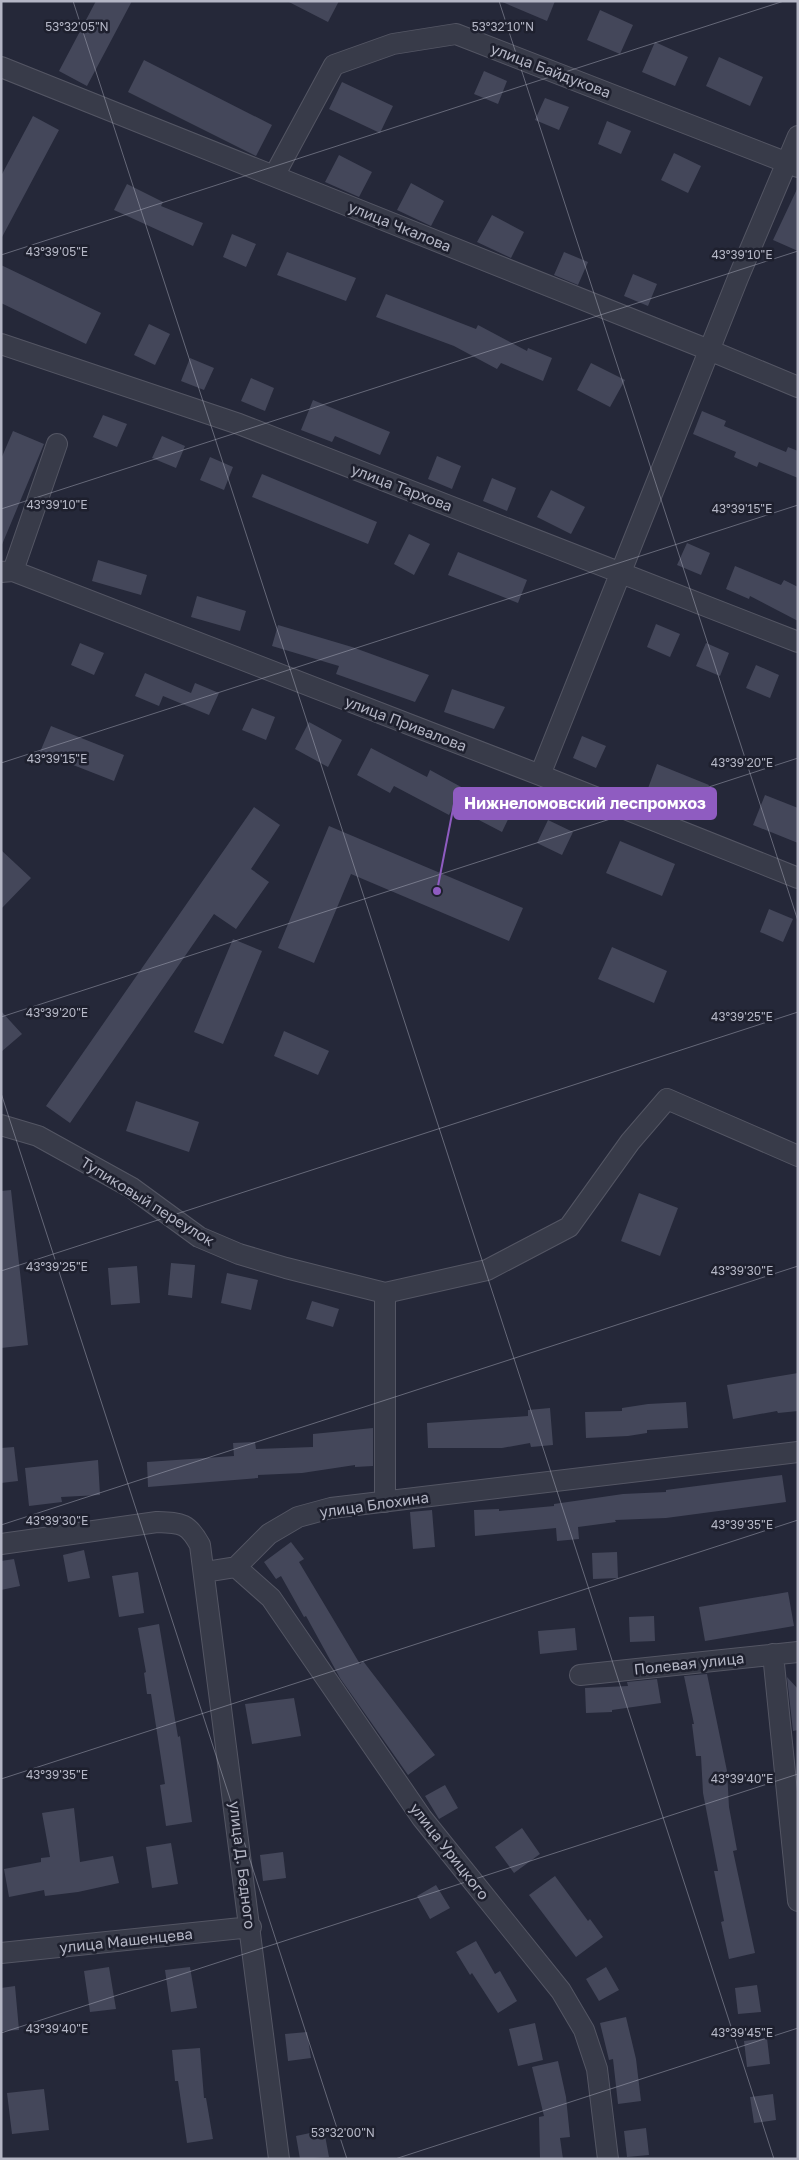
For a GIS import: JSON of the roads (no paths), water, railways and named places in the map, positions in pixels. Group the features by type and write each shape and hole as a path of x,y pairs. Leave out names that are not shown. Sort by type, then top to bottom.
{"street":[{"name":"улица Байдукова","path":"274,176 334,65 393,44 456,34 792,165"},
{"name":"улица Чкалова","path":"1,67 798,387"},
{"path":"540,775 709,350 792,165 798,136"},
{"name":"улица Тархова","path":"1,344 239,424 798,642"},
{"path":"7,571 57,444"},
{"name":"улица Привалова","path":"7,571 540,775 798,878"},
{"path":"385,1502 385,1293 487,1270 569,1227 630,1142 667,1099 798,1156"},
{"name":"Тупиковый переулок","path":"1,1124 38,1136 132,1188 199,1237 239,1254 385,1293"},
{"name":"улица Блохина","path":"236,1567 269,1534 298,1517 331,1508 798,1452"},
{"path":"1,1544 157,1522 180,1523 192,1530 200,1545 206,1572 236,1567"},
{"name":"улица Урицкого","path":"236,1567 271,1598 422,1818 561,1991 584,2030 597,2069 608,2159"},
{"name":"улица Д. Бедного","path":"206,1572 279,2159"},
{"name":"Полевая улица","path":"580,1675 798,1652"},
{"path":"774,1654 794,1816 798,1901"},
{"name":"улица Машенцева","path":"1,1953 251,1927"}],"place":[{"name":"Нижнеломовский леспромхоз","path":"437,891"}]}
